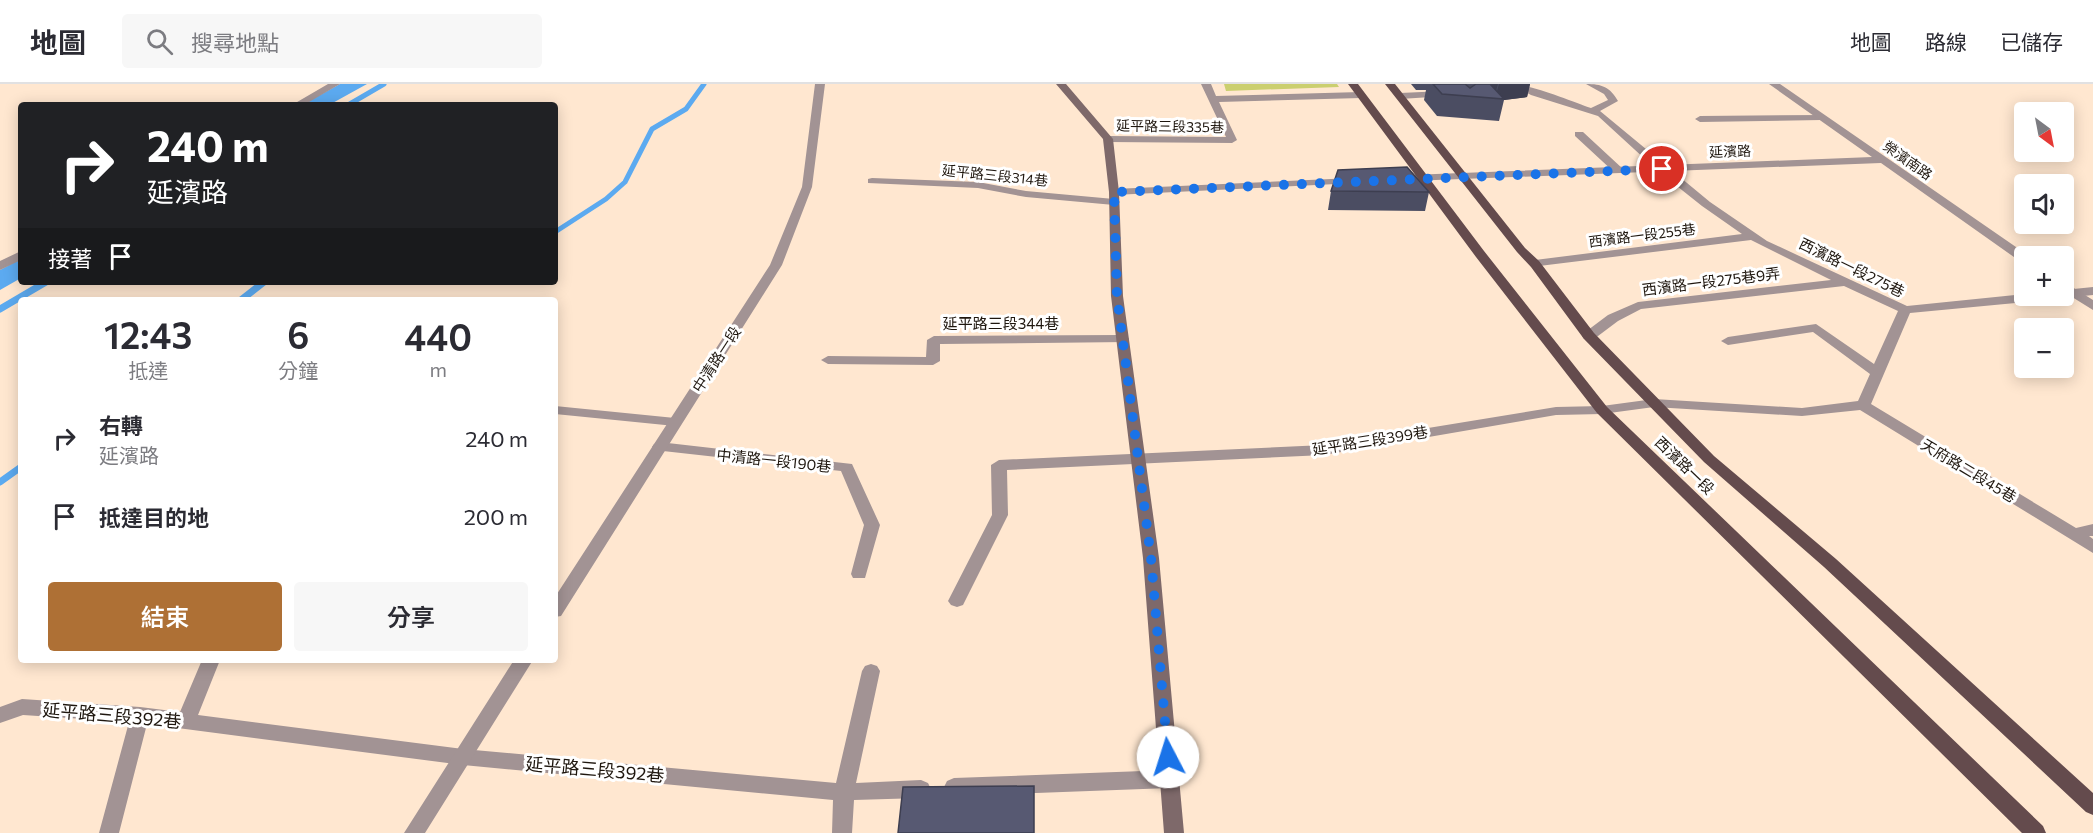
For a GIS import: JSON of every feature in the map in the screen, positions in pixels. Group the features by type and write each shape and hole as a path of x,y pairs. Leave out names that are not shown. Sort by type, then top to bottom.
{"main road":[{"name":"西濱路一段","path":"1357,89 1487,263 1602,410 2036,833"},
{"name":"西濱路一段","path":"1395,90 1535,264 1589,336 1654,403 1709,459 1830,563 2093,806"}],"street":[{"path":"302,102 335,84"},
{"name":"中清路一段","path":"558,606 776,265 807,187 820,84"},
{"path":"1061,84 1108,139 1114,197 1117,296 1151,558 1174,833"},
{"path":"1206,84 1211,99 1357,89"},
{"path":"1395,90 1451,88 1421,84"},
{"name":"西濱路一段275巷","path":"1515,84 1534,93 1601,114 1662,169 1706,204 1753,236 1905,310 1863,405"},
{"path":"1591,84 1608,92 1612,101 1592,111"},
{"name":"榮濱南路","path":"1774,84 2014,251"},
{"name":"延平路三段335巷","path":"1108,139 1232,140 1211,99"},
{"path":"1700,119 1821,117"},
{"path":"1579,134 1619,171"},
{"name":"延濱路","path":"1400,179 1881,159"},
{"path":"1114,197 1364,180"},
{"name":"延平路三段314巷","path":"872,182 978,185 1026,194 1114,197"},
{"name":"西濱路一段255巷","path":"1535,264 1753,236"},
{"path":"0,266 18,257"},
{"name":"西濱路一段275巷9弄","path":"1589,336 1613,318 1638,306 1845,282"},
{"path":"2074,291 2093,291"},
{"path":"2074,295 2093,306"},
{"path":"1905,310 2014,299"},
{"path":"1728,341 1816,328 1877,373"},
{"name":"延平路三段344巷","path":"828,360 933,361 934,340 1122,339"},
{"path":"1602,410 1654,403 1802,412 1863,405"},
{"name":"天府路二段45巷","path":"1863,405 2093,547"},
{"path":"558,410 675,422"},
{"name":"延平路三段399巷","path":"957,601 1000,515 999,465 1324,450 1556,411 1602,410"},
{"name":"中清路一段190巷","path":"659,447 847,468 872,525 859,574"},
{"path":"2074,534 2093,530"},
{"path":"186,721 210,663"},
{"path":"414,833 522,663"},
{"path":"842,833 844,792 871,671"},
{"name":"延平路三段392巷","path":"0,715 22,707 140,715 463,757 844,792 1170,779"},
{"path":"109,833 140,715"}],"green space":[{"path":"1224,84 1337,84 1339,87 1226,91"}],"water":[{"path":"340,84 367,84 334,102 307,102"},
{"path":"18,261 18,280 0,290 0,270"}],"building":[{"path":"1433,84 1465,84 1470,88 1476,84 1490,84 1504,99 1442,94"},
{"path":"1407,167 1429,192 1331,191 1338,170"},
{"path":"1034,786 1034,833 898,833 903,787"}],"waterway":[{"path":"353,102 384,84"},
{"path":"558,230 606,199 625,182 652,129 686,109 704,84"},
{"path":"20,297 41,285"},
{"path":"245,297 260,285"},
{"path":"0,309 18,298"},
{"path":"0,482 18,469"}],"route":[{"path":"1168,757 1151,558 1117,296 1114,192 1662,169"}]}
